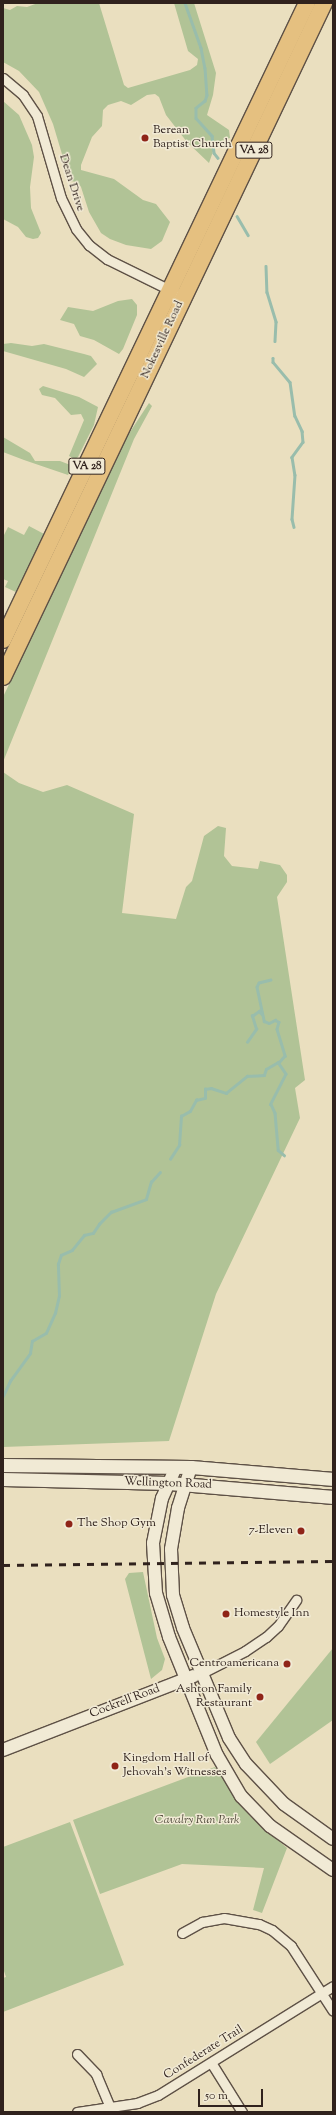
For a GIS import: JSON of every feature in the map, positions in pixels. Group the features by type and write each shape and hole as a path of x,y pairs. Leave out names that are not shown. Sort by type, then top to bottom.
{"highway":[{"name":"Nokesville Road","path":"3,678 62,536 177,294 307,3"},
{"name":"Nokesville Road","path":"177,294 324,3"},
{"name":"Nokesville Road","path":"3,640 62,536"}],"main road":[{"name":"Wellington Road","path":"3,1465 191,1467 333,1479"},
{"name":"Wellington Road","path":"3,1479 169,1483 333,1497"}],"street":[{"name":"Dean Drive","path":"3,78 23,94 37,116 61,198 76,229 90,245 108,259 177,294"},
{"path":"176,1467 156,1522 152,1563 159,1606 186,1679 224,1770 241,1796 270,1826 333,1870"},
{"path":"191,1467 185,1484 172,1535 170,1580 176,1610 229,1738 246,1764 284,1804 333,1839"},
{"name":"Cockrell Road","path":"3,1750 202,1673 244,1652 266,1637 283,1619 296,1600"},
{"path":"182,1933 194,1924 210,1920 241,1920 259,1924 272,1930 291,1946 333,2011"},
{"name":"Confederate Trail","path":"77,2112 112,2110 158,2095 212,2064 333,1986"},
{"path":"77,2054 96,2074 112,2110"},
{"path":"212,2064 242,2112"}],"green space":[{"path":"38,3 99,3 124,85 128,88 190,70 197,65 198,59 188,51 174,3 194,3 216,73 213,95 207,115 229,130 230,138 216,143 209,163 187,142 166,115 159,97 155,94 147,95 131,105 121,101 108,105 103,110 102,126 92,137 81,165 81,170 114,179 143,200 156,204 170,222 162,241 151,249 126,245 110,239 101,233 89,212 81,187 77,182 70,181 53,124 39,92 19,71 3,62 3,8 10,10 17,6 27,7"},
{"path":"3,101 19,115 32,145 34,157 30,187 31,208 41,233 38,238 33,239 26,237 18,227 3,219"},
{"path":"132,299 137,305 137,315 123,349 119,354 94,340 80,336 74,324 60,320 68,307 93,311 118,301"},
{"path":"11,343 32,346 44,344 91,356 97,364 84,377 66,369 3,351 3,344"},
{"path":"43,386 79,397 98,407 94,425 78,457 75,459 69,456 84,420 81,414 71,415 55,398 42,395 39,389"},
{"path":"149,403 152,406 134,439 3,762 3,697 128,435"},
{"path":"3,437 30,453 35,461 60,461 73,466 68,475 3,452"},
{"path":"29,526 46,535 18,593 5,587 8,581 3,579 3,537 8,527 24,535"},
{"path":"3,772 19,783 43,792 67,785 134,814 122,913 176,919 186,887 192,881 204,836 218,826 226,828 224,856 232,866 258,869 260,861 280,865 287,875 287,882 277,897 305,1080 295,1088 300,1118 216,1294 169,1441 3,1447"},
{"path":"143,1572 157,1638 165,1659 162,1670 151,1679 125,1579 129,1573"},
{"path":"333,1648 333,1720 270,1764 256,1742"},
{"name":"Cavalry Run Park","path":"215,1767 250,1816 287,1848 262,1913 253,1910 264,1868 182,1864 100,1894 73,1820"},
{"path":"70,1822 124,1965 3,2012 3,1978 6,1977 3,1968 3,1847"}],"waterway":[{"path":"185,3 201,48 205,68 207,95 205,101 196,108 196,118 212,136 214,153 218,158"},
{"path":"237,216 248,235"},
{"path":"266,266 267,292 276,322 275,341"},
{"path":"273,358 273,362 290,382 295,416 302,431 303,442 292,457 295,475 292,519 294,527"},
{"path":"271,980 259,983 257,987 264,1021 269,1023 275,1020 279,1022 277,1029 285,1056 279,1063"},
{"path":"247,1042 256,1029 252,1016 259,1011 262,1014"},
{"path":"170,1159 179,1145 181,1116 190,1111 196,1100 205,1098 205,1089 211,1088 226,1093 247,1076 264,1075 266,1069 278,1062 286,1074 271,1104 275,1113 278,1150 284,1155"},
{"path":"3,1396 10,1381 30,1353 32,1341 46,1333 55,1313 59,1296 58,1264 61,1255 72,1250 84,1235 93,1233 99,1224 111,1212 146,1199 151,1182 160,1172"}],"railway":[{"path":"3,1565 333,1561"}],"place":[{"name":"Berean Baptist Church","path":"145,138"},
{"name":"The Shop Gym","path":"69,1524"},
{"name":"7-Eleven","path":"301,1531"},
{"name":"Homestyle Inn","path":"226,1614"},
{"name":"Centroamericana","path":"287,1664"},
{"name":"Ashton Family Restaurant","path":"260,1697"},
{"name":"Kingdom Hall of Jehovah's Witnesses","path":"115,1766"}]}
